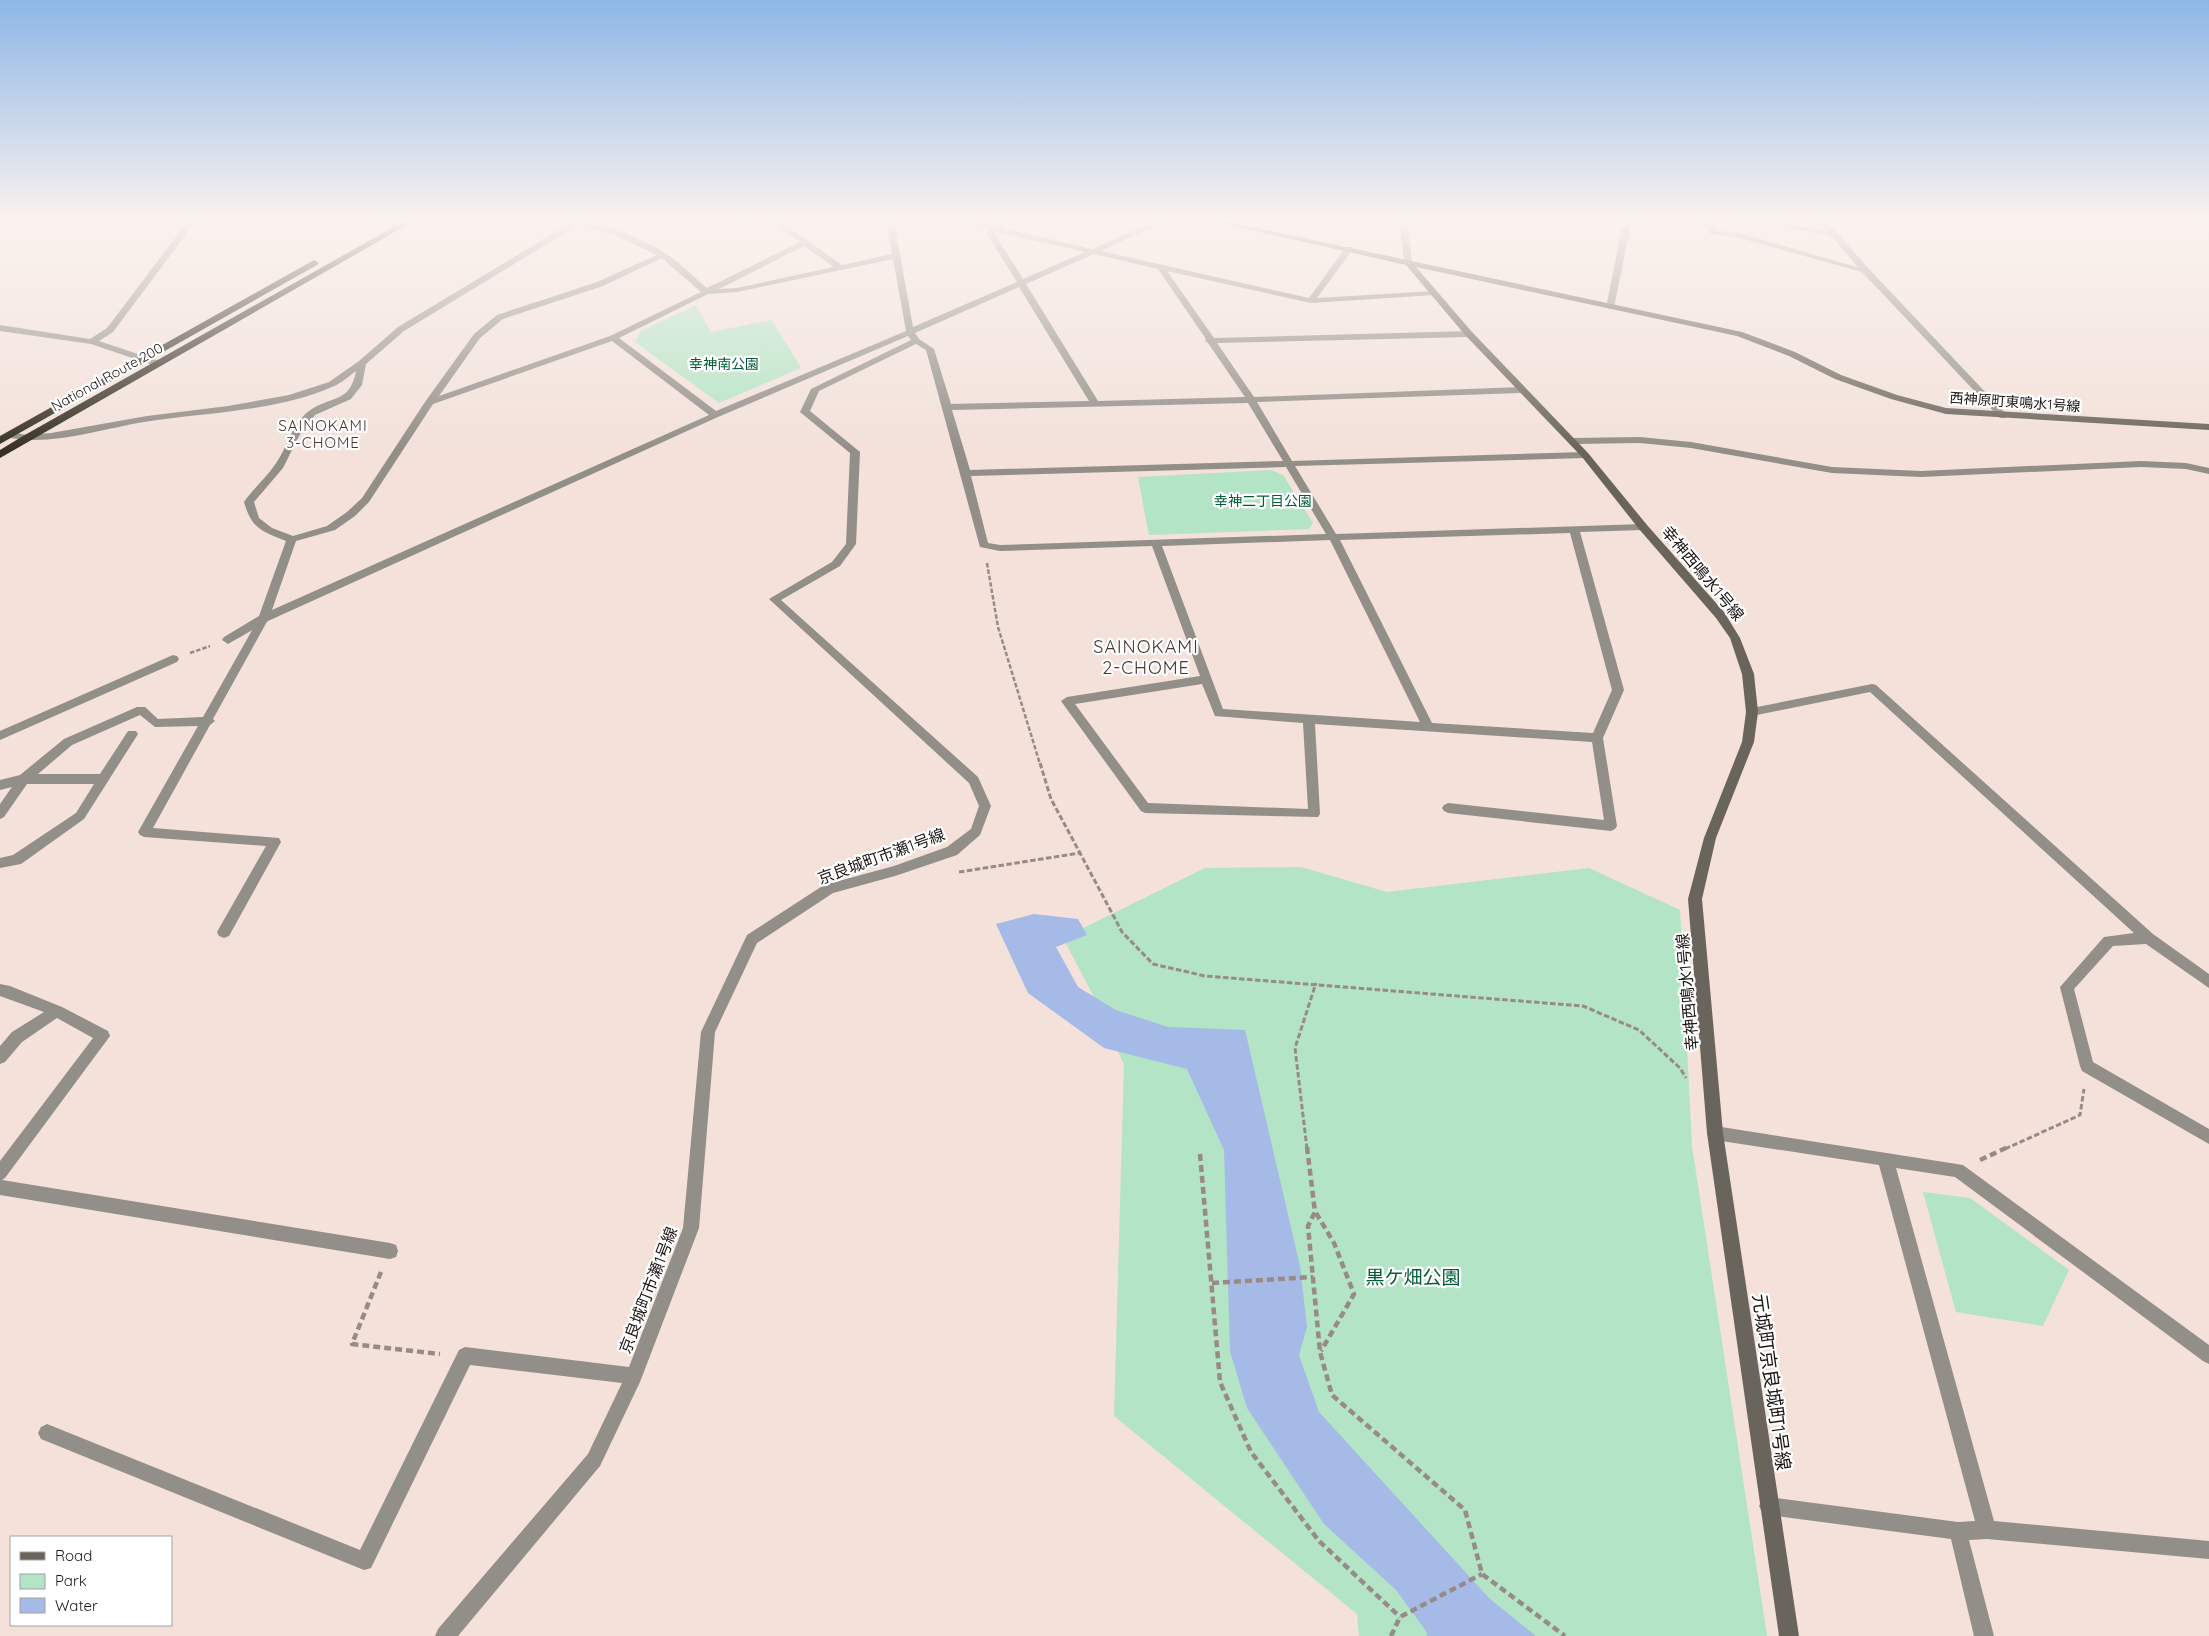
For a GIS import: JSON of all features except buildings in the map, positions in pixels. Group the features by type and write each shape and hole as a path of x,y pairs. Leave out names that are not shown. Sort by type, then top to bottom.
{"highway":[{"name":"National Route 200","path":"4,438 252,297"},
{"name":"National Route 200","path":"0,455 275,297"}],"street":[{"path":"92,342 110,330 135,297"},
{"path":"4,438 51,436 147,418 228,409 291,397 332,384 362,363 402,329 454,297"},
{"path":"362,363 358,385 348,397 312,413 295,435 280,466 249,502 254,519 268,530 292,539 331,528 351,514 366,500 430,402 477,336 500,317 557,297"},
{"path":"430,402 613,338 695,297"},
{"path":"905,297 913,337 930,349 966,473 984,545 1000,548 1643,527"},
{"path":"228,640 264,618 715,414 913,337 992,297"},
{"path":"1030,297 1094,402"},
{"path":"1180,297 1251,400 1333,537 1428,725"},
{"path":"1298,297 1310,300 1357,297"},
{"name":"幸神西鳴水1号線","path":"1439,297 1469,334 1521,390 1573,441 1643,527 1720,616 1734,638 1748,674 1752,712 1748,742 1710,838 1695,899 1715,1133"},
{"name":"西神原町東鳴水1号線","path":"1567,297 1739,334 1792,354 1838,377 1894,397 1946,412 2209,427"},
{"path":"1610,307 1612,297"},
{"path":"1891,297 2003,416"},
{"path":"0,328 92,342 158,364"},
{"path":"1209,341 1469,334"},
{"name":"京良城町市瀬1号線","path":"445,1636 594,1460 634,1376 691,1228 708,1032 752,939 829,889 895,871 952,850 976,832 985,806 974,780 774,599 836,564 851,544 856,452 805,412 815,389 913,337"},
{"path":"613,338 715,414"},
{"path":"946,407 1094,402 1251,400 1521,390"},
{"path":"1573,441 1640,440 1691,445 1832,470 1921,474 2141,464 2186,466 2209,471"},
{"path":"966,473 1585,455"},
{"path":"1448,808 1610,826 1597,738 1618,690 1574,529"},
{"path":"224,932 275,842 144,832 209,720 264,618 292,539"},
{"path":"1156,543 1219,713 1428,725 1597,738"},
{"path":"0,736 173,659"},
{"path":"1207,679 1067,701 1146,808 1314,814 1309,719"},
{"path":"1752,712 1872,688 2148,938 2209,982"},
{"path":"0,814 24,779 68,742 141,710 155,723 209,720"},
{"path":"0,864 16,860 80,816 132,734"},
{"path":"0,785 24,779 103,779"},
{"path":"2148,938 2109,941 2067,987 2088,1066 2209,1137"},
{"path":"0,990 5,990 57,1011 103,1036 0,1172"},
{"path":"0,1056 17,1037 57,1011"},
{"path":"1715,1133 1886,1161 1958,1170 2209,1356"},
{"name":"元城町京良城町1号線","path":"1715,1133 1768,1506 1789,1636"},
{"path":"1886,1161 1987,1530"},
{"path":"0,1187 390,1251"},
{"path":"47,1434 364,1561 464,1356 634,1376"},
{"path":"1768,1506 1958,1531 1987,1530 2209,1550"},
{"path":"1958,1531 1984,1636"}],"path":[{"path":"984,545 998,627 1052,799 1122,932 1154,964 1205,976 1316,983 1583,1006 1639,1030 1680,1068 1689,1084"},
{"path":"173,659 228,640"},
{"path":"950,874 1080,853"},
{"path":"1316,983 1296,1048 1315,1212 1334,1243 1354,1294 1320,1352"},
{"path":"1958,1170 2080,1115 2088,1066"},
{"path":"1200,1154 1220,1382 1251,1452 1319,1541 1400,1617"},
{"path":"1315,1212 1308,1226 1320,1352 1332,1395 1465,1510 1482,1574 1565,1636"},
{"path":"390,1251 352,1344 464,1356"},
{"path":"1212,1283 1313,1277"},
{"path":"1391,1636 1400,1617 1482,1574"}],"green space":[{"name":"幸神南公園","path":"696,305 711,332 772,320 801,368 719,403 635,342 641,331"},
{"name":"幸神二丁目公園","path":"1271,470 1283,475 1313,523 1309,529 1149,535 1138,477"},
{"name":"黒ケ畑公園","path":"1301,867 1387,892 1589,868 1680,910 1692,1146 1767,1636 1359,1636 1357,1614 1114,1416 1124,1065 1092,993 1063,938 1205,868"},
{"path":"1923,1192 1970,1198 2069,1270 2043,1326 1956,1312"}],"water":[{"path":"1034,914 1078,919 1087,935 1056,947 1078,987 1116,1010 1168,1027 1245,1030 1300,1266 1307,1327 1299,1355 1319,1412 1490,1599 1536,1636 1427,1636 1426,1631 1396,1590 1324,1524 1247,1408 1230,1351 1224,1150 1187,1069 1104,1048 1028,993 996,924"}],"district":[{"name":"SAINOKAMI 3-CHOME","path":"323,434"},
{"name":"SAINOKAMI 2-CHOME","path":"1146,656"}]}
